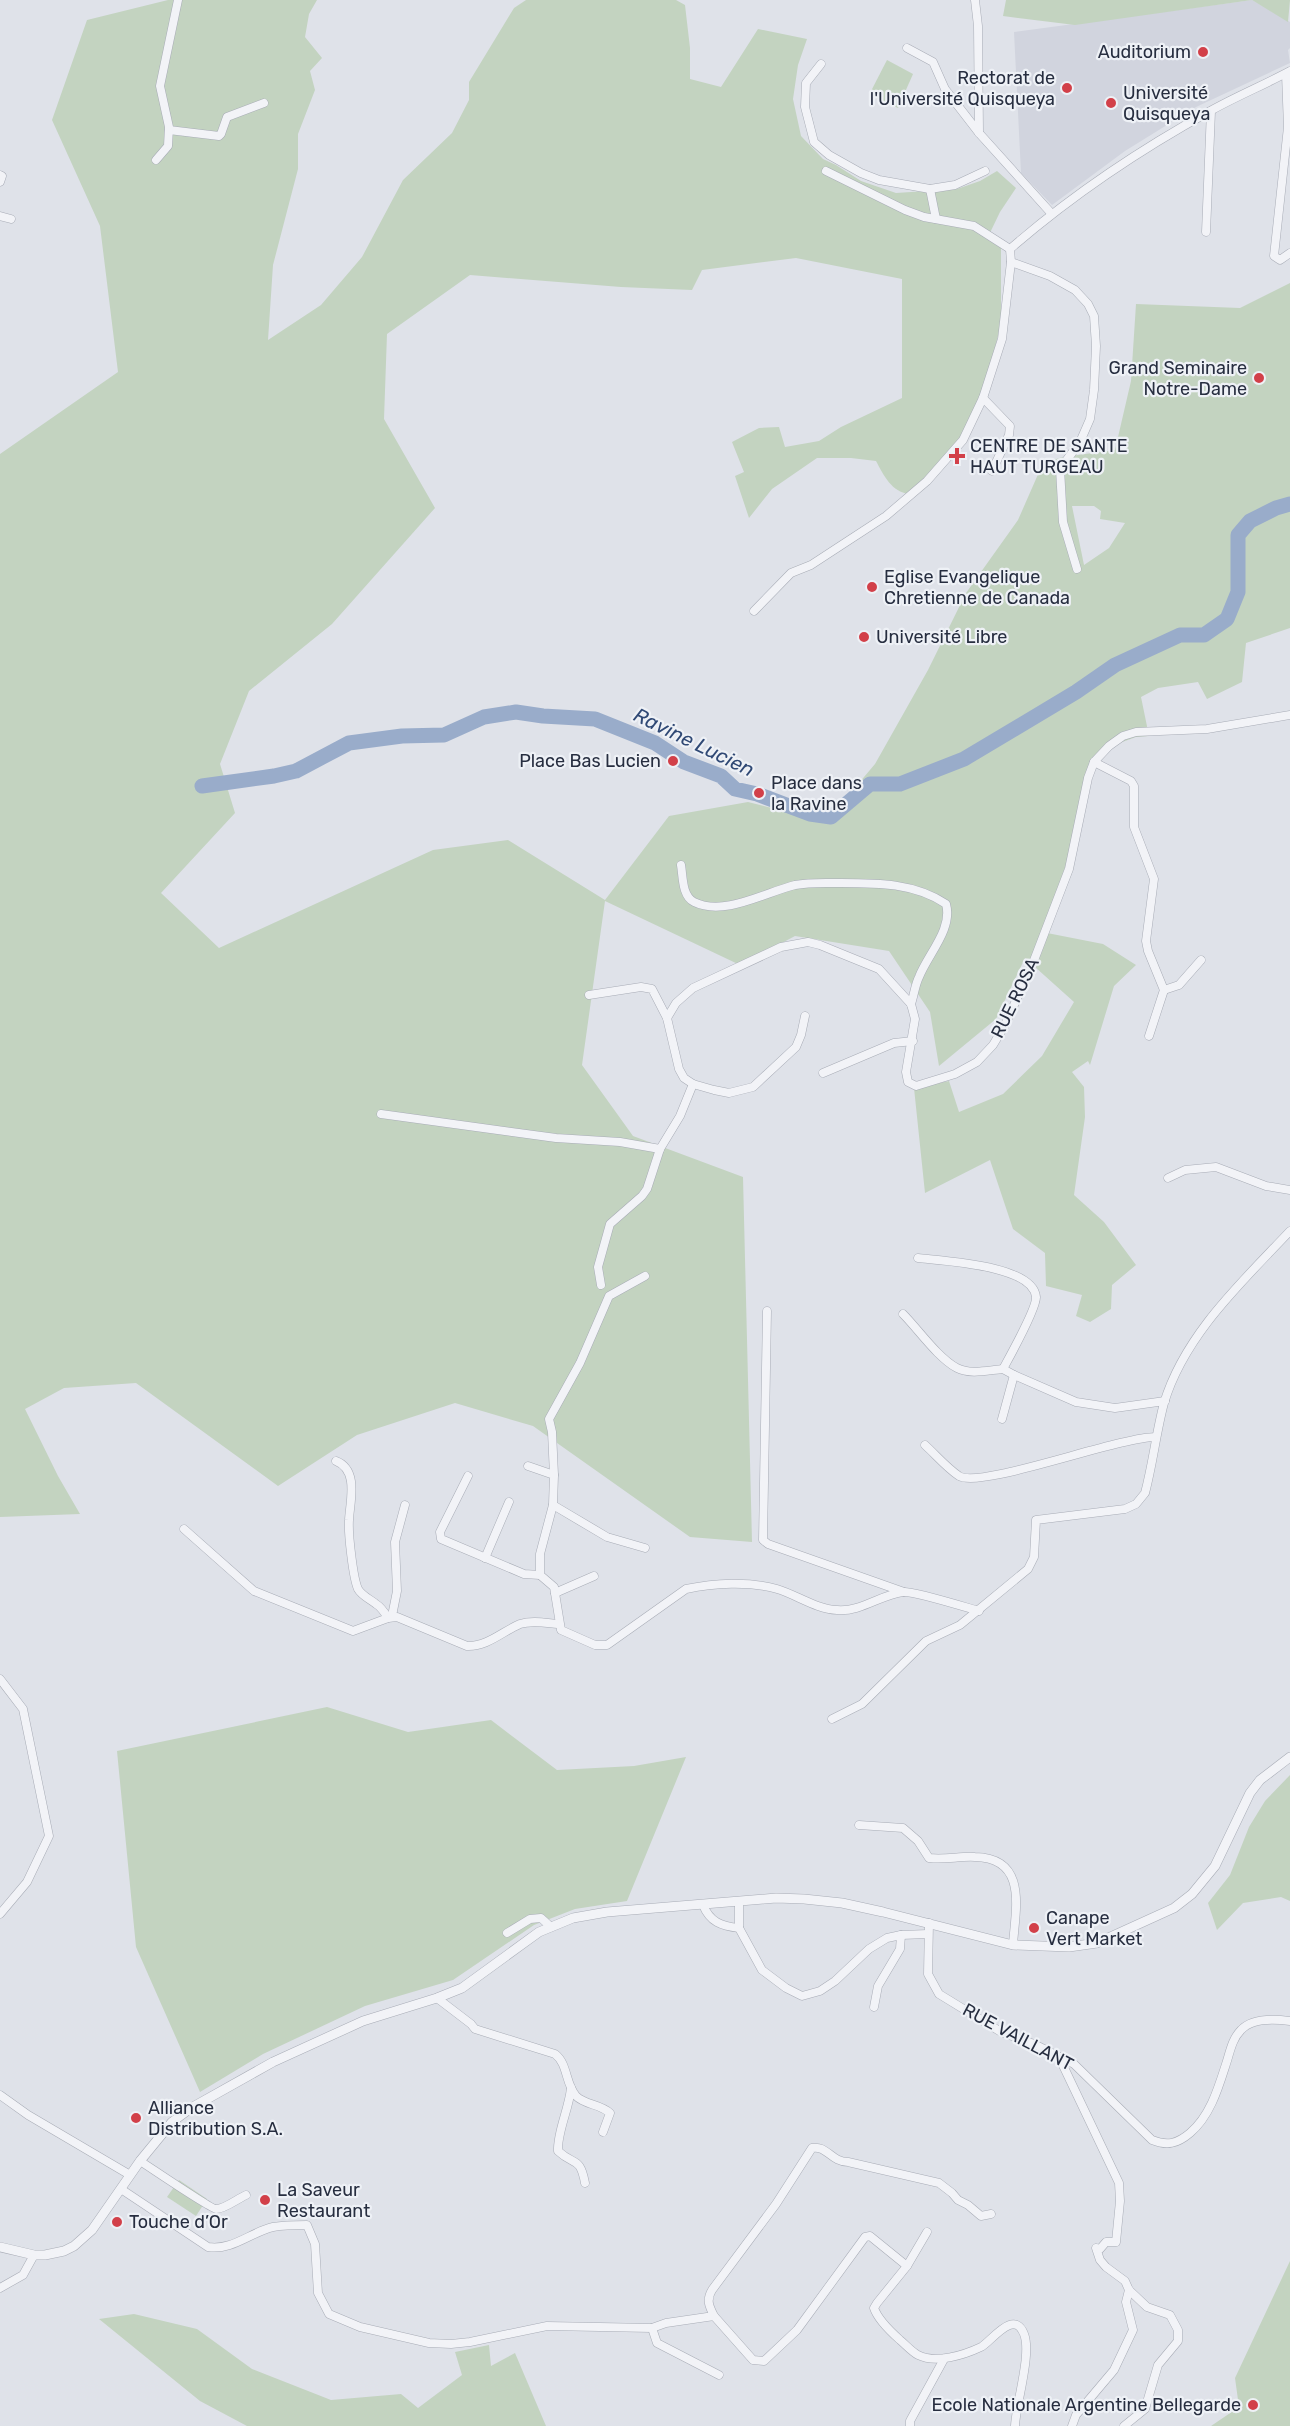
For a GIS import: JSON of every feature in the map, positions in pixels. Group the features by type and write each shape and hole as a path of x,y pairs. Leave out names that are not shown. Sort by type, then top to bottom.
{"street":[{"path":"156,160 168,146 169,130 160,86 178,0"},
{"path":"975,0 978,26 980,133"},
{"path":"907,48 933,62 945,89 980,133 1051,213"},
{"path":"821,64 806,83 805,107 814,142 829,155 861,173 896,184 930,189 956,185 985,171"},
{"path":"1010,249 1051,213 1140,154 1211,111 1288,72 1288,127 1274,256 1280,260 1290,253"},
{"path":"169,130 219,136 227,117 264,103"},
{"path":"1206,232 1211,111"},
{"path":"826,171 905,210 974,226 1010,249"},
{"path":"0,175 2,176 0,182"},
{"path":"930,189 936,219"},
{"path":"0,216 11,219"},
{"path":"754,611 791,573 811,565 886,516 927,481 963,440 982,398 1002,339 1011,262 1010,249"},
{"path":"1011,262 1050,276 1075,290 1088,304 1094,316 1096,346 1090,419 1080,442 1060,470 1063,522 1077,569"},
{"path":"982,398 1010,426 1009,435 992,471"},
{"name":"RUE ROSA","path":"911,1004 915,1019 906,1077 908,1082 916,1086 955,1074 977,1062 993,1045 1016,1005 1070,869 1088,778 1094,762 1109,746 1123,736 1136,732 1207,729 1290,715"},
{"path":"1094,762 1131,781 1134,786 1134,827 1154,879 1146,941 1164,990 1149,1036"},
{"path":"681,865 687,896 693,902 708,907 760,898 810,883 901,886 933,895 946,904 949,913 946,925 919,976 911,1004"},
{"path":"667,1018 676,1004 693,988 781,947 808,942 830,948 879,969 911,1004"},
{"path":"1164,990 1179,985 1201,960"},
{"path":"589,994 647,987 652,989 667,1018 679,1069 684,1078 693,1084 729,1092 753,1086 796,1047 805,1016"},
{"path":"823,1073 894,1043 913,1041"},
{"path":"601,1285 598,1267 610,1224 647,1189 660,1149 680,1116 693,1084"},
{"path":"381,1114 556,1138 620,1142 660,1149"},
{"path":"1168,1178 1185,1170 1216,1167 1250,1181 1290,1190"},
{"path":"832,1719 862,1704 926,1641 960,1624 979,1611 1028,1569 1033,1562 1036,1520 1125,1509 1137,1504 1145,1493 1165,1401 1179,1368 1217,1309 1290,1231"},
{"path":"918,1258 1001,1270 1028,1281 1034,1288 1036,1303 1003,1369"},
{"path":"540,1575 540,1554 553,1505 552,1432 549,1419 580,1363 609,1296 645,1276"},
{"path":"766,1311 763,1540 768,1544 904,1592 979,1611"},
{"path":"903,1314 945,1359 957,1368 974,1371 1003,1369 1076,1402 1115,1408 1165,1401"},
{"path":"1002,1419 1014,1375"},
{"path":"925,1445 961,1477 984,1479 1100,1448 1156,1437"},
{"path":"336,1461 341,1463 349,1474 352,1490 349,1521 356,1581 362,1594 390,1617 468,1646 477,1646 520,1624 530,1622 558,1624"},
{"path":"528,1466 554,1475"},
{"path":"468,1476 440,1535 441,1539 524,1574 540,1575 551,1583 555,1593 558,1624 565,1634 602,1646 686,1589 755,1585 777,1589 828,1609 841,1611 852,1610 904,1592"},
{"path":"485,1558 510,1502"},
{"path":"390,1617 397,1591 394,1542 405,1505"},
{"path":"553,1505 607,1537 645,1548"},
{"path":"184,1529 254,1591 354,1631 390,1617"},
{"path":"555,1593 594,1576"},
{"path":"0,1679 23,1709 50,1836 27,1882 0,1914"},
{"path":"0,2247 34,2255 52,2254 74,2246 92,2230 130,2175 172,2122 191,2108 273,2062 373,2016 437,1998 462,1988 539,1932 573,1918 607,1912 739,1901 776,1899 827,1901 929,1923 1013,1945 1069,1947 1096,1943 1174,1908 1192,1894 1215,1866 1250,1793 1260,1780 1290,1757"},
{"path":"859,1825 903,1828 918,1841 929,1858 943,1860 977,1857 1003,1866 1012,1876 1017,1891 1013,1945"},
{"path":"739,1901 739,1928 762,1970 786,1988 802,1996 820,1992 835,1981 868,1949 887,1938 928,1934"},
{"path":"703,1905 708,1917 723,1926 739,1928"},
{"path":"507,1933 534,1918 541,1918 551,1927"},
{"name":"RUE VAILLANT","path":"929,1923 928,1974 939,1994 1001,2032 1034,2044 1074,2064 1152,2140 1173,2144 1183,2139 1203,2121 1218,2087 1232,2043 1242,2028 1274,2019 1290,2021"},
{"path":"874,2007 878,1986 900,1949 901,1935"},
{"path":"437,1998 475,2029 555,2054 562,2062 576,2095 584,2101 604,2108 609,2113 603,2132"},
{"path":"1059,2057 1119,2183 1119,2227 1116,2242 1106,2242 1100,2249 1096,2248 1106,2267 1125,2281 1129,2290 1147,2307 1170,2315 1175,2320 1178,2330 1178,2341 1158,2365 1145,2409 1125,2426"},
{"path":"571,2086 569,2107 559,2139 558,2151 577,2162 582,2168 585,2183"},
{"path":"0,2095 28,2115 130,2175"},
{"path":"907,2266 870,2236 865,2237 797,2330 764,2361 753,2360 714,2316 708,2300 712,2290 776,2204 812,2148 817,2147 825,2151 839,2162 848,2162 939,2183 981,2216 991,2214"},
{"path":"140,2162 186,2190 210,2208 220,2209 246,2195"},
{"path":"121,2188 208,2247 218,2248 228,2245 271,2228 307,2224 315,2244 318,2293 329,2314 360,2327 429,2343 451,2344 490,2339 547,2326 652,2328 666,2323 714,2316"},
{"path":"927,2232 907,2266 877,2303 874,2308 876,2314 919,2356 944,2359 982,2346 1002,2327 1018,2326 1024,2334 1026,2355 1015,2426"},
{"path":"0,2288 23,2275 34,2255"},
{"path":"1072,2426 1076,2415 1114,2370 1133,2330 1126,2302 1129,2290"},
{"path":"652,2328 657,2343 719,2375"},
{"path":"910,2426 910,2421 944,2359"}],"shaded area":[{"name":"Université Quisqueya","path":"1252,0 1290,22 1290,48 1288,50 1290,63 1196,107 1125,151 1052,205 1021,173 1014,32"}],"green space":[{"path":"168,0 317,0 309,14 305,37 322,58 310,71 315,90 298,134 298,169 273,265 268,340 321,305 362,257 403,180 452,133 469,100 469,82 514,8 526,0 676,0 685,5 690,48 690,79 721,87 758,29 807,39 798,65 793,99 801,136 823,159 861,181 896,193 957,189 980,181 997,171 1016,188 1000,212 987,239 1001,248 1001,324 981,403 955,449 909,494 893,487 876,461 817,458 772,489 749,518 735,476 744,472 732,442 759,428 779,427 785,447 819,441 841,427 902,398 902,279 796,258 702,270 692,290 470,275 387,334 384,419 435,508 332,624 249,691 220,764 235,813 161,893 219,948 433,850 508,840 605,900 669,816 748,802 826,822 875,764 928,670 966,593 1018,520 1043,463 1063,457 1115,450 1131,381 1136,304 1240,308 1290,283 1290,628 1246,643 1242,682 1207,699 1198,682 1158,688 1141,697 1149,736 1136,737 1114,745 1093,769 1072,873 1047,933 1103,944 1136,965 1114,986 1090,1065 1088,1061 1072,1072 1084,1087 1085,1117 1074,1195 1104,1222 1136,1265 1112,1285 1111,1309 1090,1322 1076,1316 1082,1295 1046,1286 1045,1253 1013,1229 990,1160 925,1193 914,1088 949,1081 959,1112 1003,1094 1042,1056 1074,1002 1025,958 996,1019 939,1066 930,1012 889,951 795,936 740,965 605,901 582,1065 633,1136 743,1177 752,1542 690,1537 533,1426 455,1403 357,1435 278,1486 136,1383 64,1388 25,1409 58,1476 80,1514 0,1517 0,454 118,372 100,226 52,120 87,20","holes":["1072,506 1094,506 1101,511 1100,519 1125,523 1109,548 1084,565"]},
{"path":"1006,0 1252,0 1075,25 1003,16"},
{"path":"1252,0 1290,0 1288,22"},
{"path":"887,60 913,74 898,108 869,95"},
{"path":"327,1707 408,1732 491,1720 557,1770 634,1766 686,1757 627,1901 575,1909 534,1925 453,1980 365,2006 263,2054 200,2092 136,1947 117,1751"},
{"path":"1290,1775 1290,1901 1281,1897 1243,1903 1217,1930 1208,1903 1230,1875 1249,1827 1265,1801"},
{"path":"179,2180 207,2199 196,2216 167,2197"},
{"path":"1290,2261 1290,2426 1211,2426 1239,2407 1235,2378"},
{"path":"134,2314 197,2329 252,2369 331,2400 401,2394 418,2408 462,2375 455,2352 489,2345 491,2366 515,2353 546,2426 247,2426 200,2401 99,2319"}],"waterway":[{"name":"Ravine Lucien","path":"202,786 296,771 349,743 402,736 444,735 484,717 516,712 595,719 655,743 684,762 721,776 735,789 757,794 810,814 831,817 870,784 900,784 964,759 1076,692 1115,665 1180,635 1204,635 1227,619 1238,592 1238,535 1250,521 1290,504"}],"place":[{"name":"Auditorium","path":"1203,52"},
{"name":"Rectorat de l'Université Quisqueya","path":"1067,88"},
{"name":"Université Quisqueya","path":"1111,103"},
{"name":"Grand Seminaire Notre-Dame","path":"1259,378"},
{"name":"CENTRE DE SANTE HAUT TURGEAU","path":"957,456"},
{"name":"Eglise Evangelique Chretienne de Canada","path":"872,587"},
{"name":"Université Libre","path":"864,637"},
{"name":"Place Bas Lucien","path":"673,761"},
{"name":"Place dans la Ravine","path":"759,793"},
{"name":"Canape Vert Market","path":"1034,1928"},
{"name":"Alliance Distribution S.A.","path":"136,2118"},
{"name":"La Saveur Restaurant","path":"265,2200"},
{"name":"Touche d’Or","path":"117,2222"},
{"name":"Ecole Nationale Argentine Bellegarde","path":"1253,2405"}]}
